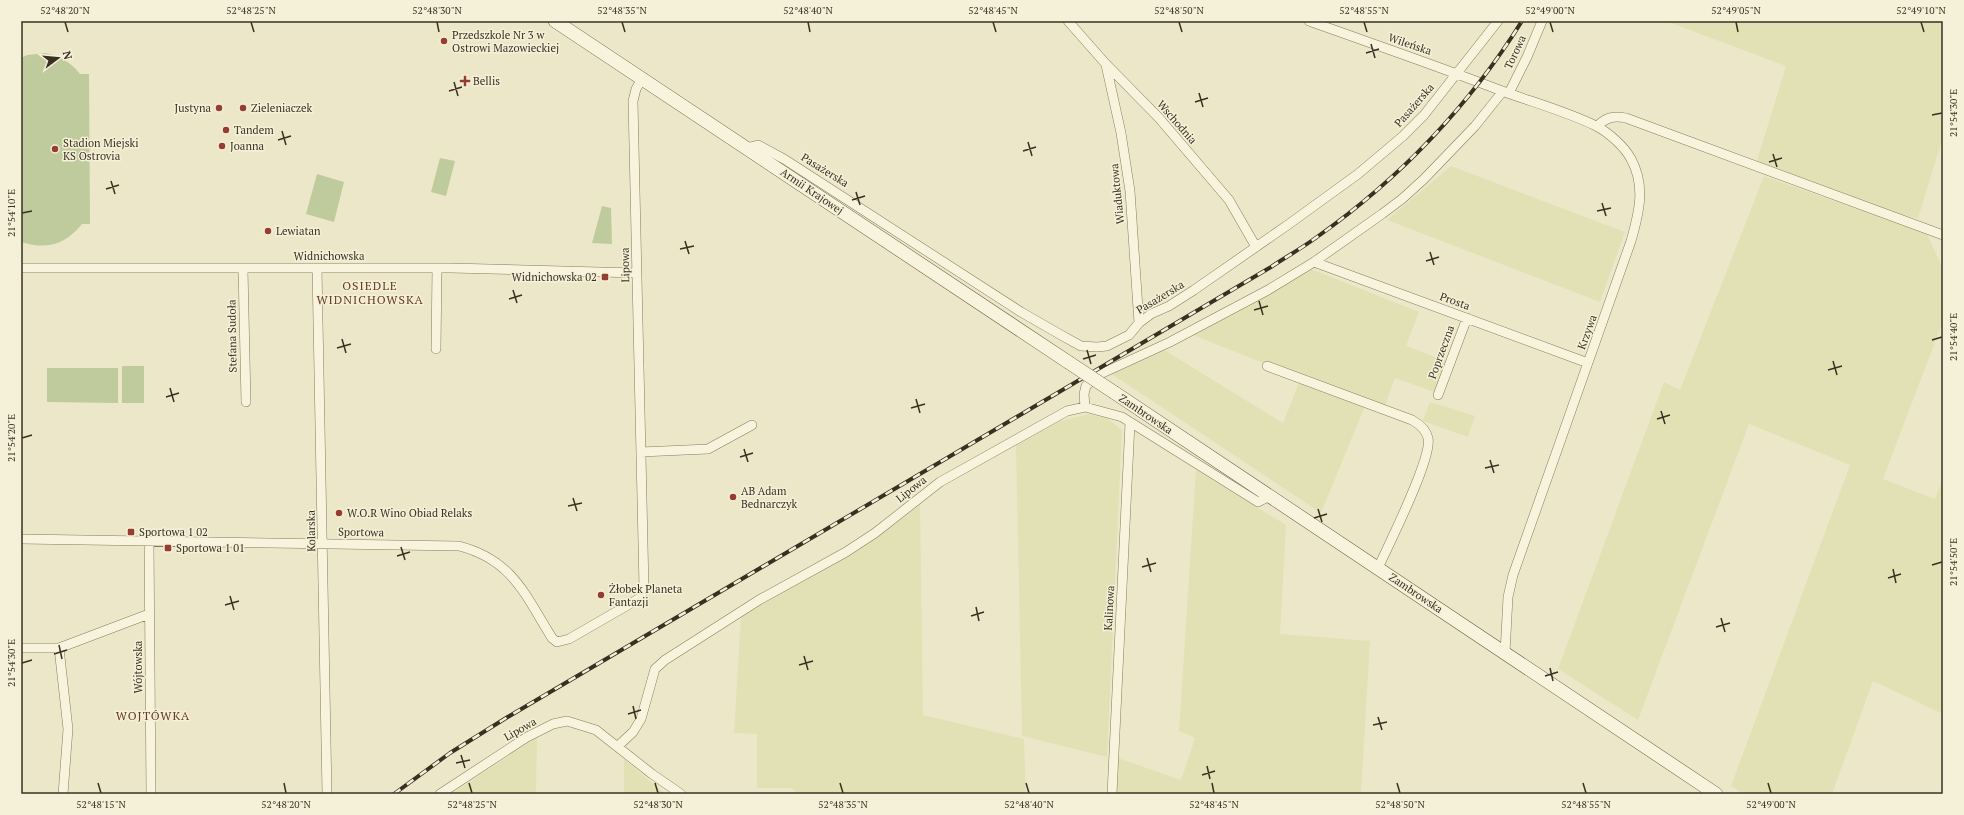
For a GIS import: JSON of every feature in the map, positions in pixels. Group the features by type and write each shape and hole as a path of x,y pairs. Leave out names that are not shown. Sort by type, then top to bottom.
{"main road":[{"name":"Armii Krajowej","path":"555,21 1114,393"},
{"name":"Zambrowska","path":"1114,393 1716,794"}],"street":[{"name":"Wschodnia","path":"1068,21 1159,118 1229,200 1256,247"},
{"name":"Wileńska","path":"1309,21 1456,72 1506,92"},
{"name":"Pasażerska","path":"746,148 758,145 784,159 1021,312 1081,346 1107,346 1129,334 1139,323 1194,290 1358,174 1403,136 1424,115 1456,72 1498,21"},
{"name":"Torowa","path":"1085,407 1084,394 1086,386 1096,376 1170,342 1237,307 1314,262 1402,199 1475,126 1506,92 1527,57 1542,21"},
{"name":"Wiaduktowa","path":"1106,63 1121,133 1130,190 1139,323"},
{"name":"Lipowa","path":"642,79 636,89 633,101 643,594"},
{"name":"Krzywa","path":"1505,653 1508,597 1513,575 1632,241 1638,218 1641,193 1638,176 1630,157 1616,142 1597,126 1506,92"},
{"path":"1597,126 1606,118 1617,116 1626,118 1943,235"},
{"name":"Prosta","path":"1314,262 1588,363"},
{"name":"Widnichowska","path":"21,268 437,268 637,273"},
{"name":"Kolarska","path":"317,268 327,794"},
{"path":"436,349 437,268"},
{"name":"Stefana Sudoła","path":"243,269 246,402"},
{"name":"Poprzeczna","path":"1438,395 1467,318"},
{"path":"1267,366 1407,418 1419,424 1424,429 1428,439 1427,453 1406,509 1397,525 1378,568"},
{"name":"Lipowa","path":"618,746 633,732 641,719 655,669 665,660 759,600 846,552 875,532 940,482 1067,411 1085,407"},
{"path":"1085,407 1122,418 1258,502 1270,496"},
{"name":"Kalinowa","path":"1112,794 1130,423"},
{"path":"641,452 708,449 752,425"},
{"name":"Sportowa","path":"21,539 459,546 489,556 503,567 515,580 552,638 557,642 569,639 640,598 643,594"},
{"name":"Wójtowska","path":"149,541 151,794"},
{"path":"21,648 59,648 149,614"},
{"path":"59,648 68,729 63,794"},
{"name":"Lipowa","path":"440,794 527,737 553,724 567,721 596,730 652,774 681,794"}],"green space":[{"path":"1666,21 1943,21 1943,137 1918,218 1892,213 1756,164 1786,66"},
{"name":"Stadion Miejski KS Ostrovia","path":"46,53 65,60 80,74 89,74 90,224 82,224 69,237 62,241 55,244 39,246 21,242 21,58 27,55"},
{"path":"440,158 455,161 446,196 431,192"},
{"path":"1451,166 1625,232 1600,302 1387,220"},
{"path":"317,174 344,182 334,222 306,214"},
{"path":"1764,176 1927,234 1943,269 1943,321 1883,479 1935,499 1943,478 1943,714 1873,681 1832,794 1743,794 1731,786 1850,465 1749,424 1638,720 1558,669 1664,382 1680,390"},
{"path":"602,206 611,208 612,244 592,243"},
{"path":"1311,269 1419,312 1406,346 1446,361 1434,392 1395,378 1385,406 1423,420 1430,402 1475,416 1468,437 1367,401 1321,513 1110,373 1161,348 1283,423 1301,378 1190,334"},
{"path":"122,366 144,366 144,403 122,403"},
{"path":"47,368 118,368 118,403 47,402"},
{"path":"1089,414 1108,419 1122,430 1107,757 1022,736 1016,446 1060,421"},
{"path":"1196,470 1286,525 1280,634 1370,641 1361,794 1116,794 1118,758 1181,780 1195,738 1179,731"},
{"path":"920,503 923,715 1024,739 1026,794 798,794 791,788 757,788 757,734 734,733 741,616 869,543"},
{"path":"537,737 536,794 451,794"},
{"path":"624,759 665,794 624,794"}],"railway":[{"path":"394,794 450,753 506,718 1271,267 1311,241 1347,215 1376,191 1404,166 1430,139 1479,82 1522,21"}],"place":[{"name":"Przedszkole Nr 3 w Ostrowi Mazowieckiej","path":"444,41"},
{"name":"Bellis","path":"465,81"},
{"name":"Justyna","path":"219,108"},
{"name":"Zieleniaczek","path":"243,108"},
{"name":"Tandem","path":"226,130"},
{"name":"Joanna","path":"222,146"},
{"name":"Stadion Miejski KS Ostrovia","path":"55,149"},
{"name":"Lewiatan","path":"268,231"},
{"name":"Widnichowska 02","path":"605,277"},
{"name":"AB Adam Bednarczyk","path":"733,497"},
{"name":"W.O.R Wino Obiad Relaks","path":"339,513"},
{"name":"Sportowa 1 02","path":"131,532"},
{"name":"Sportowa 1 01","path":"168,548"},
{"name":"Żłobek Planeta Fantazji","path":"601,595"}],"district":[{"name":"OSIEDLE WIDNICHOWSKA","path":"370,292"},
{"name":"WOJTÓWKA","path":"153,715"}]}
